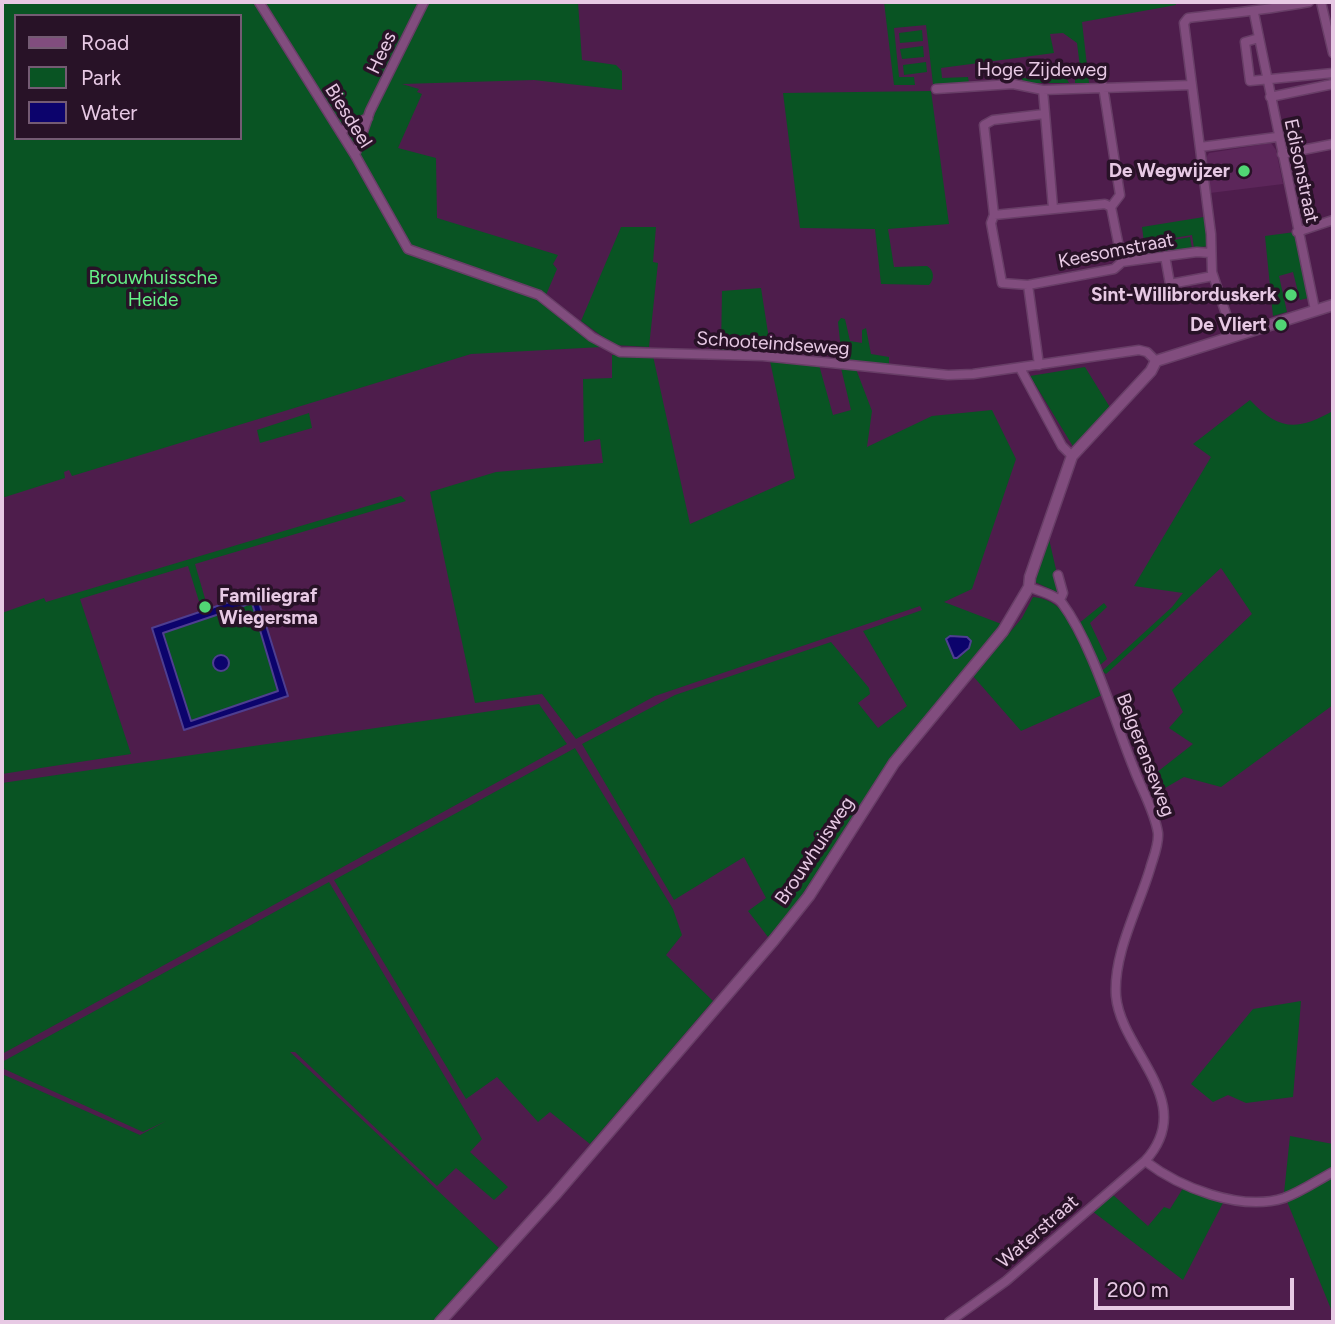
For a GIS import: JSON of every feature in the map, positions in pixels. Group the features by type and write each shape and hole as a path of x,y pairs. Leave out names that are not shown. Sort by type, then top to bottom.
{"street":[{"name":"Biesdeel","path":"259,2 355,155 408,249"},
{"name":"Hees","path":"355,155 368,118 424,2"},
{"path":"1233,335 1213,276 1184,23 1188,18 1240,11 1254,13 1309,2"},
{"path":"1321,2 1333,53"},
{"name":"Edisonstraat","path":"1254,13 1277,137 1315,310"},
{"path":"1259,38 1245,42 1251,81 1333,73"},
{"name":"Hoge Zijdeweg","path":"936,89 1013,84 1044,90 1192,85"},
{"path":"1270,97 1333,84"},
{"path":"1103,86 1120,195 1111,207 1122,262"},
{"path":"1044,90 1054,208"},
{"path":"1044,114 993,120 984,125 994,215 1105,204 1111,207"},
{"path":"340,131 368,118"},
{"path":"1200,147 1277,137"},
{"path":"1282,154 1333,144"},
{"name":"Keesomstraat","path":"994,215 991,223 1002,283 1027,285 1114,269 1122,262 1210,253"},
{"path":"1297,232 1333,220"},
{"name":"Schooteindseweg","path":"408,249 539,295 592,337 620,352 763,356 948,375 1020,368 1139,350 1147,352 1156,361"},
{"path":"1165,256 1170,284 1213,276"},
{"path":"1027,285 1039,365"},
{"path":"1156,361 1333,305"},
{"name":"Brouwhuisweg","path":"440,1322 555,1195 775,940 809,896 894,763 1003,631 1029,587 1030,577 1072,456 1151,371 1156,361"},
{"path":"1020,368 1062,446 1072,456"},
{"name":"Belgerenseweg","path":"1058,575 1063,593 1060,600 1089,655 1158,833 1116,980 1117,1006 1144,1058 1163,1111 1160,1142 1144,1161"},
{"path":"1029,587 1060,600"},
{"path":"1144,1161 1163,1175 1242,1201 1287,1197 1333,1172"},
{"name":"Waterstraat","path":"949,1322 1006,1281 1144,1161"}],"shaded area":[{"name":"De Wegwijzer","path":"1271,143 1276,150 1283,184 1210,193 1206,158 1209,153"}],"green space":[{"name":"Brouwhuissche Heide","path":"2,2 578,2 582,60 616,65 622,71 622,90 534,80 402,84 419,89 417,92 422,94 398,148 436,158 437,218 558,255 553,264 557,269 546,295 421,252 425,260 534,296 602,347 471,354 72,476 69,470 64,472 65,478 2,498"},
{"path":"884,2 1175,2 1176,5 1082,22 1089,83 1075,83 1075,78 1081,75 1077,43 1063,33 1050,34 1054,53 941,68 942,78 968,77 969,83 933,84 926,25 894,28 899,77 914,77 915,85 894,85"},
{"path":"922,30 923,41 900,43 899,33"},
{"path":"923,46 924,57 902,59 900,49"},
{"path":"926,62 927,72 904,75 903,65"},
{"path":"1066,77 1069,83 1024,83 1021,78"},
{"path":"931,91 949,224 888,229 894,267 927,266 933,277 929,285 881,284 875,229 800,228 783,93"},
{"path":"1204,217 1208,246 1194,248 1192,235 1167,239 1168,253 1146,257 1142,227"},
{"path":"621,227 656,227 653,262 658,263 649,347 614,345 581,321"},
{"path":"1295,232 1308,298 1300,300 1293,272 1279,276 1287,312 1273,316 1265,236"},
{"path":"1190,237 1192,249 1170,252 1168,241"},
{"path":"761,288 771,352 721,350 722,291"},
{"path":"841,318 845,319 850,341 862,343 862,330 866,328 871,354 889,357 889,365 842,360 838,322"},
{"path":"612,355 653,356 690,524 795,478 770,361 819,365 833,415 851,410 841,368 856,369 872,411 867,447 932,416 992,410 1016,459 972,589 944,602 1004,625 892,757 794,907 768,937 748,911 766,898 744,857 674,900 582,744 675,695 831,642 869,688 870,694 858,703 878,728 907,706 863,631 922,610 920,606 655,696 576,739 542,694 475,703 430,492 496,472 603,463 600,439 584,442 583,379 612,378","holes":["963,637 969,648 960,657 954,658 951,646 956,638"]},
{"path":"1085,367 1111,409 1074,448 1030,376"},
{"path":"1250,400 1271,418 1290,425 1309,422 1333,411 1333,705 1221,787 1184,777 1153,795 1147,780 1193,744 1169,728 1183,712 1172,690 1252,614 1221,568 1106,674 1102,671 1172,607 1183,593 1134,586 1211,457 1193,444"},
{"path":"309,413 312,428 260,443 257,430"},
{"path":"401,496 406,501 195,564 208,609 202,611 188,566 80,599 131,754 2,774 2,613 44,598 46,602"},
{"path":"1049,539 1060,587 1059,593 1035,582"},
{"path":"1033,597 1048,601 1070,620 1086,650 1102,695 1021,731 973,676 1022,618"},
{"path":"252,603 279,691 190,721 163,633"},
{"path":"1104,603 1107,607 1090,623 1107,659 1099,666 1078,624"},
{"path":"539,704 567,744 2,1054 2,783"},
{"path":"575,748 673,909 682,935 666,955 713,1001 590,1144 550,1112 538,1122 497,1077 466,1099 334,880"},
{"path":"329,882 482,1139 470,1152 508,1187 494,1200 456,1168 437,1186 295,1052 290,1052 500,1249 437,1322 2,1322 2,1074 140,1135 166,1121 143,1132 2,1068 2,1062"},
{"path":"1301,1001 1293,1097 1246,1103 1228,1095 1213,1102 1191,1084 1253,1009"},
{"path":"1290,1136 1333,1144 1333,1168 1284,1193"},
{"path":"1333,1175 1333,1314 1286,1199"},
{"path":"1185,1185 1225,1199 1183,1280 1092,1211 1112,1194 1148,1226 1164,1207 1170,1209"}],"water":[{"path":"256,593 288,696 184,730 152,628","holes":["252,603 278,691 191,721 163,633"]},
{"path":"950,636 967,637 971,641 969,648 957,658 954,658 946,639"},
{"path":"221,655 227,657 227,669 221,671 215,669 213,663 215,657"}],"place":[{"name":"De Wegwijzer","path":"1244,171"},
{"name":"Sint-Willibrorduskerk","path":"1291,295"},
{"name":"De Vliert","path":"1281,325"},
{"name":"Familiegraf Wiegersma","path":"205,607"}]}
